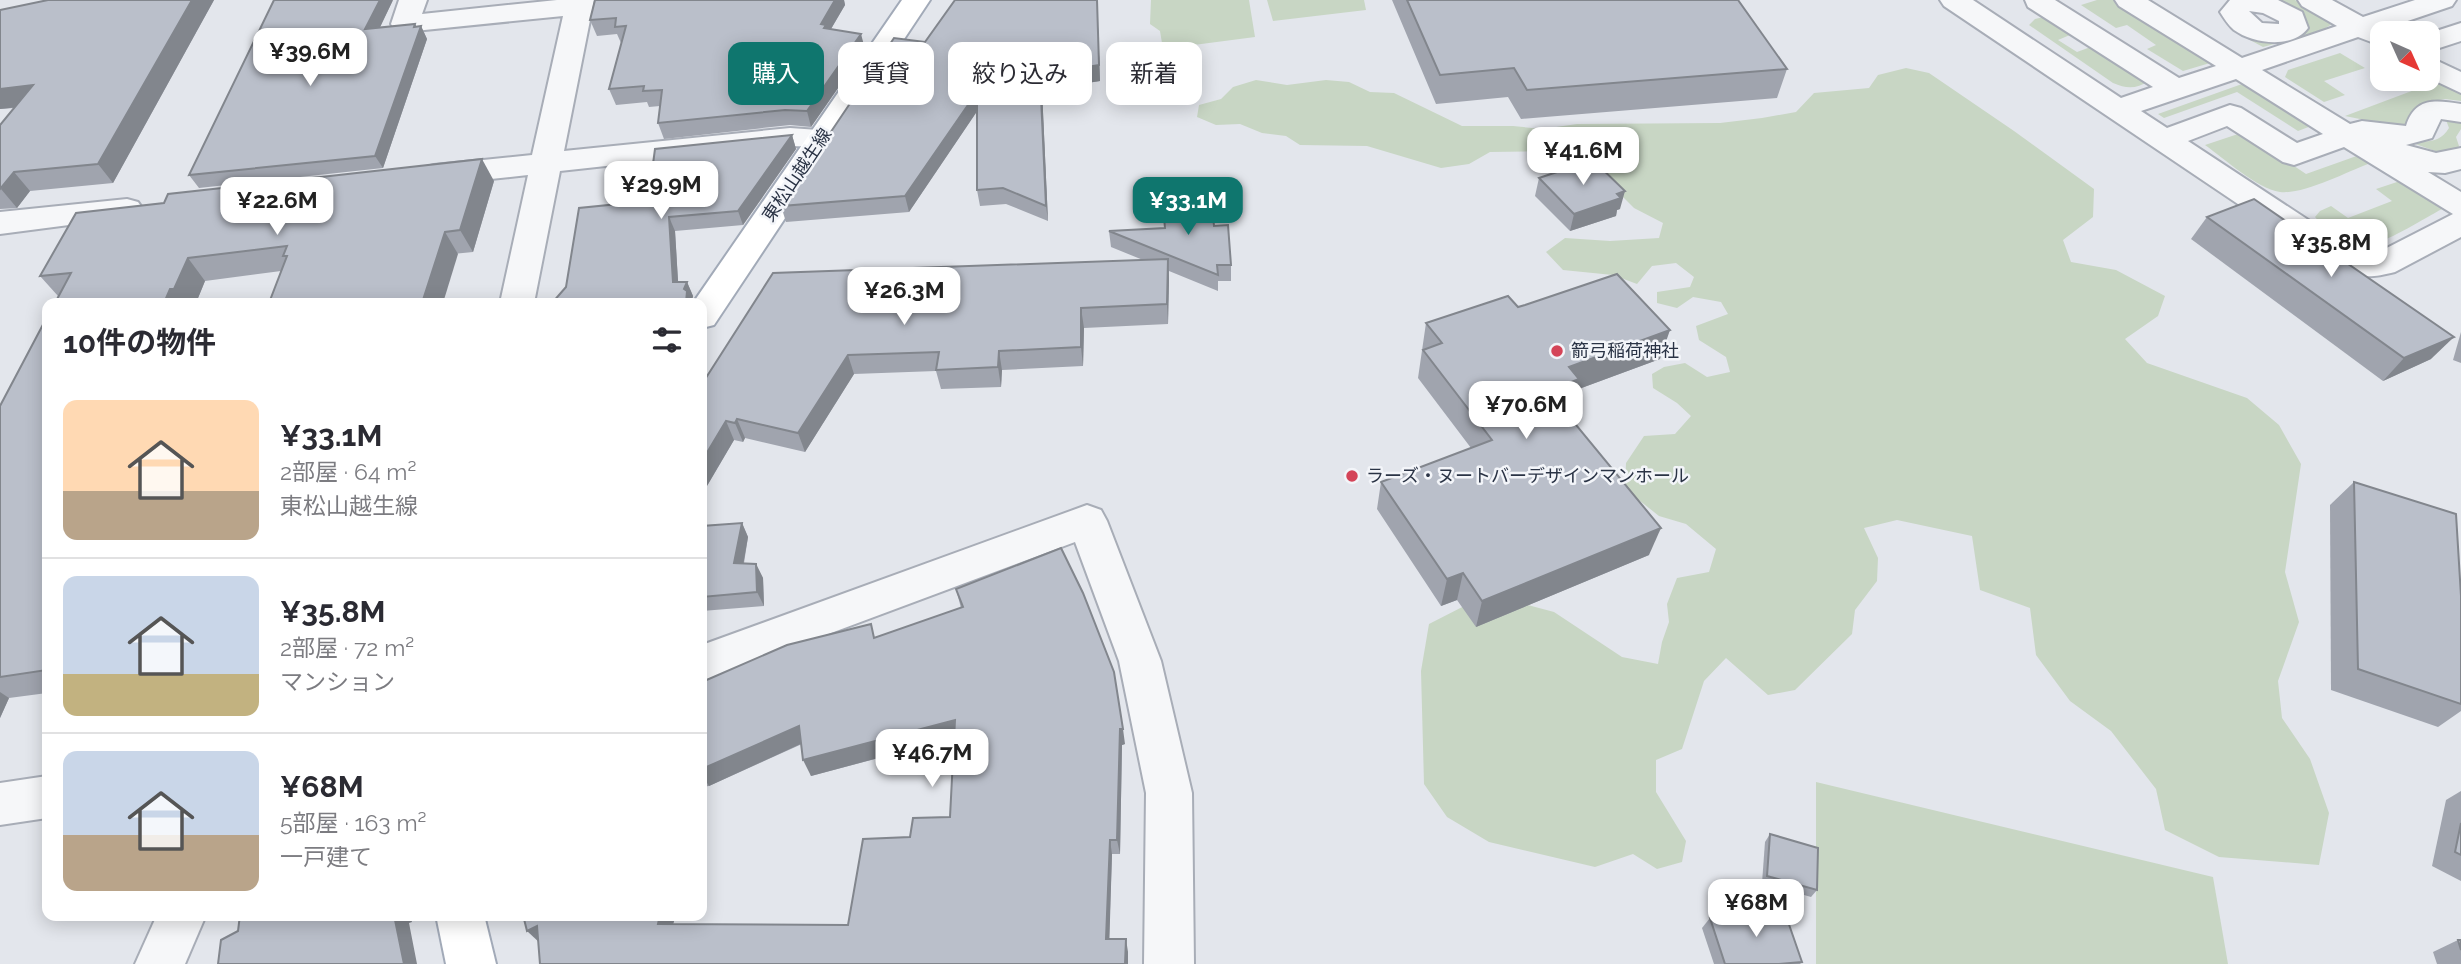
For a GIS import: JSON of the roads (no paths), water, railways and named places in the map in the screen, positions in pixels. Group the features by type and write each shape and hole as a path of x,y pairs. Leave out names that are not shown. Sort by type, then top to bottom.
{"main road":[{"name":"東松山越生線","path":"707,309 916,0"},
{"path":"461,921 471,964"}],"street":[{"path":"413,0 405,24 579,3 518,298"},
{"path":"1954,0 2345,260 2366,267 2383,264 2461,223"},
{"path":"2129,0 2461,206"},
{"path":"2312,0 2370,33"},
{"path":"2398,21 2442,0"},
{"path":"1983,20 2040,1 2176,89"},
{"path":"2210,2 2241,9"},
{"path":"2195,41 2241,9"},
{"path":"2440,39 2461,31"},
{"path":"2117,109 2240,68 2370,34"},
{"path":"2440,73 2461,85"},
{"path":"2163,140 2230,114 2294,155 2362,130 2410,136 2421,131 2424,116 2437,109 2461,113"},
{"path":"2347,135 2430,161 2452,163 2461,158"},
{"path":"411,177 790,136 822,138"},
{"path":"0,223 151,206"},
{"path":"707,661 1087,521 1140,661 1169,793 1169,964"},
{"path":"0,804 42,798"},
{"path":"160,964 179,921"}],"place":[{"name":"箭弓稲荷神社","path":"1557,351"},
{"name":"ラーズ・ヌートバーデザインマンホール","path":"1352,476"}]}
